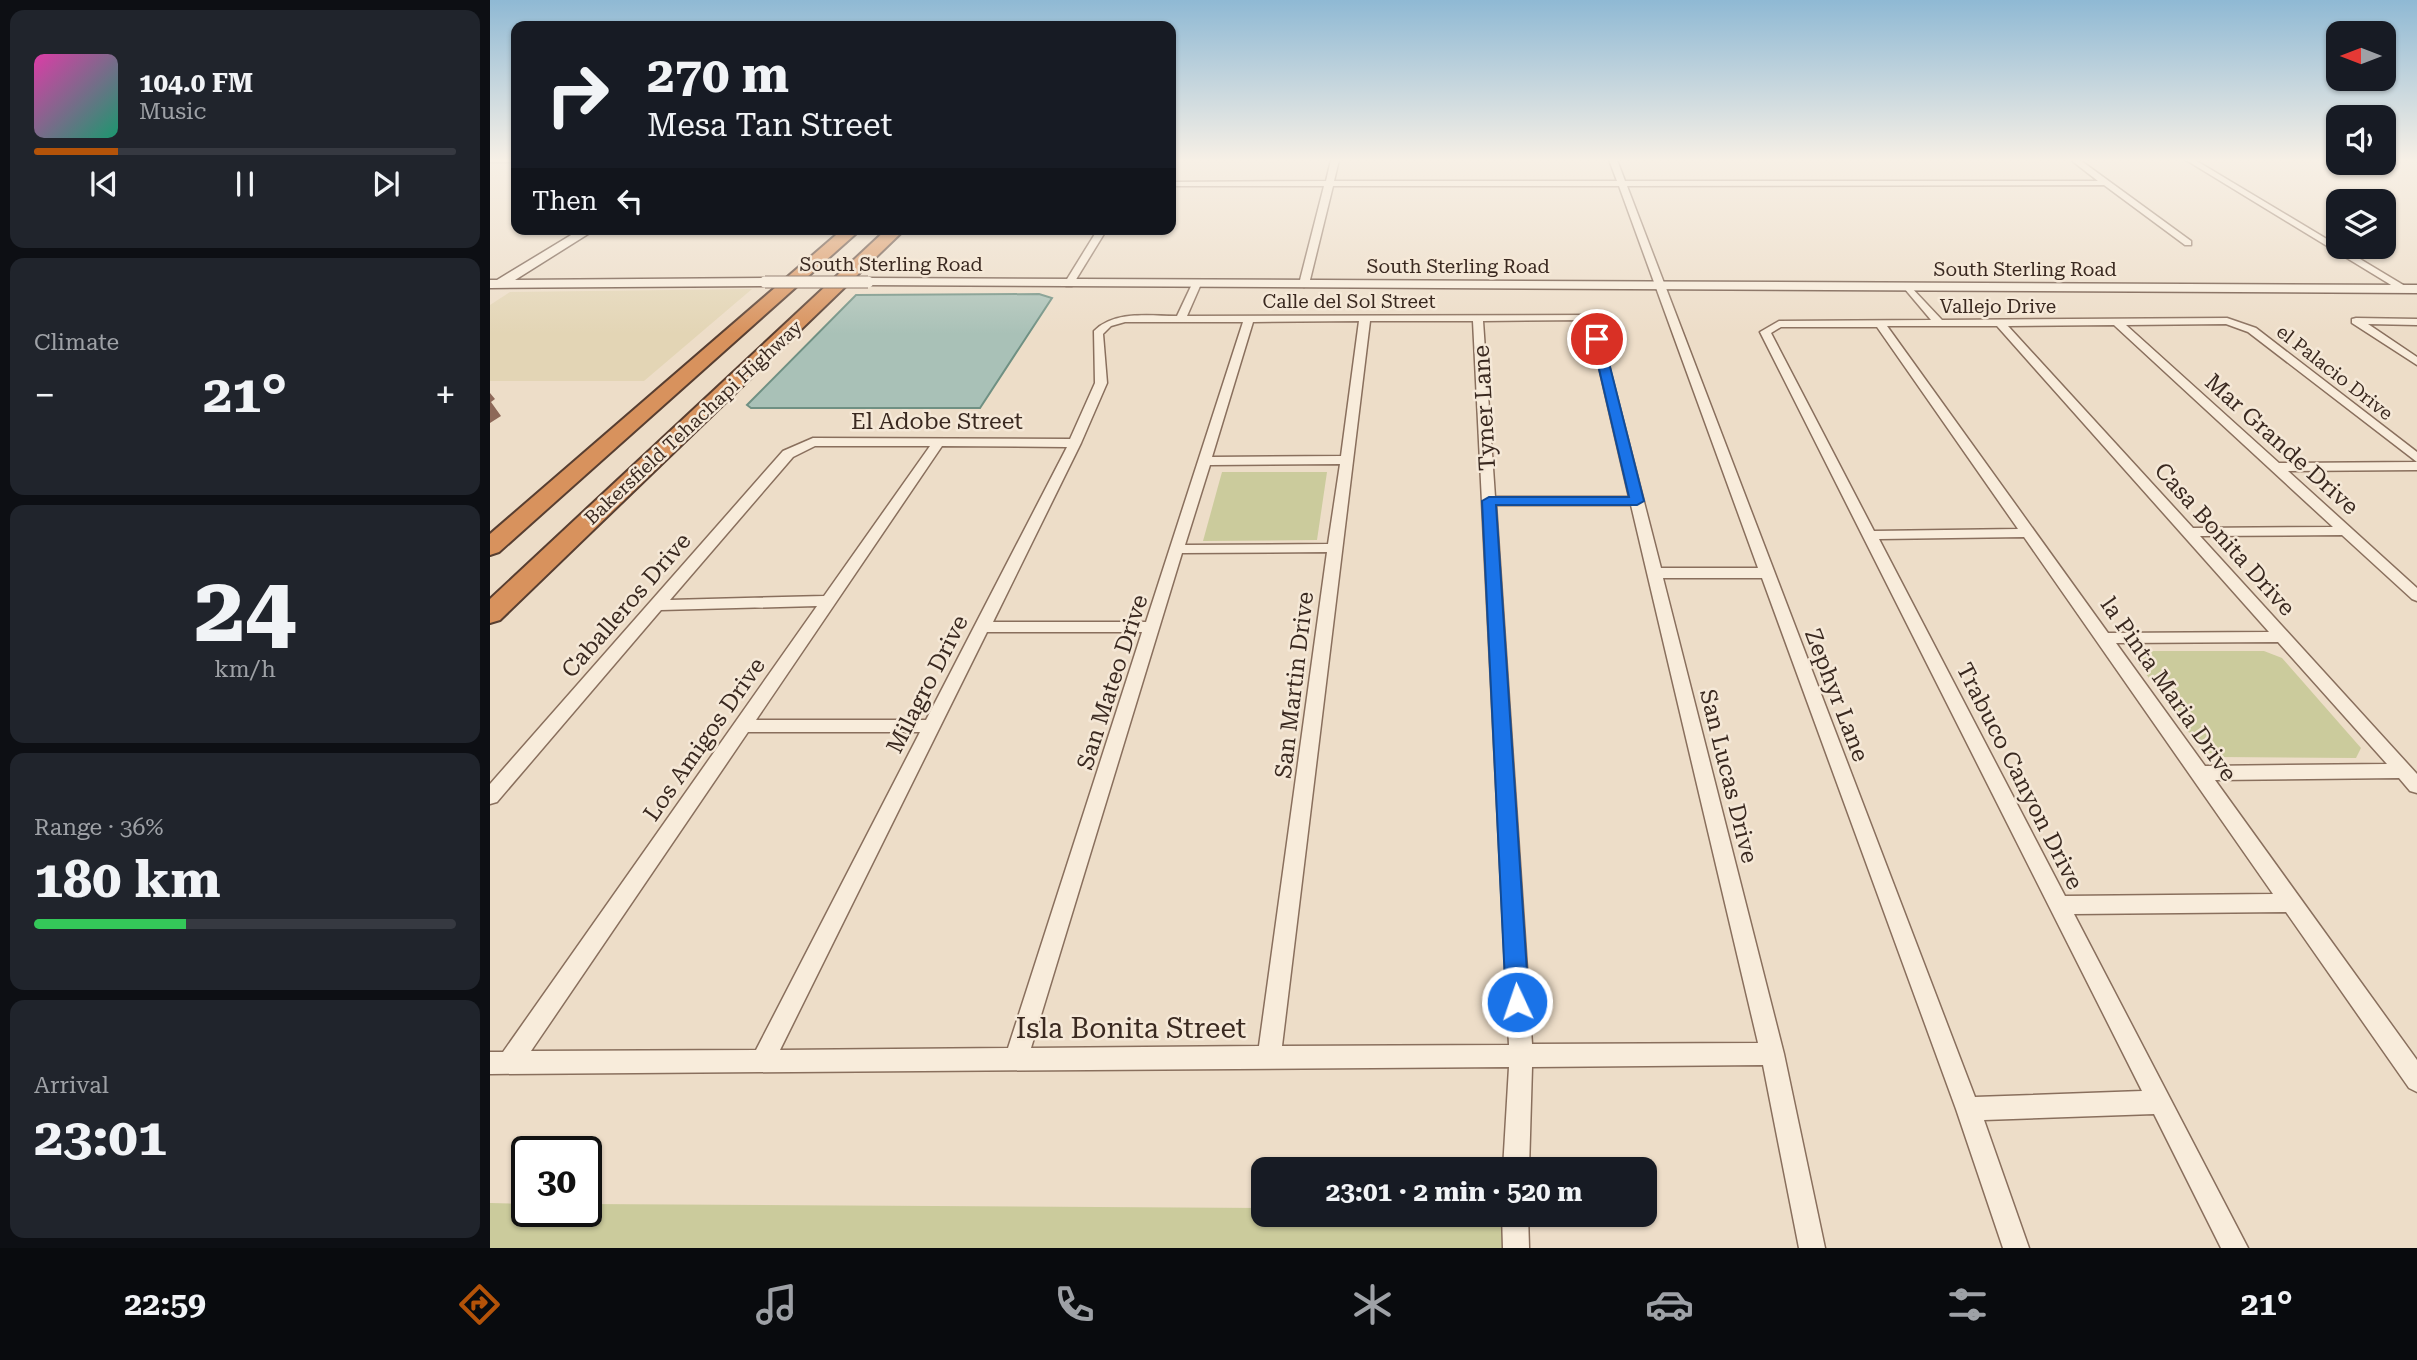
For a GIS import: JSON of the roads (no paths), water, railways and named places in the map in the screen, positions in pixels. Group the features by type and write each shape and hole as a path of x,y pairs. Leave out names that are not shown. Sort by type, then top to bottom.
{"highway":[{"name":"Bakersfield Tehachapi Highway","path":"493,544 846,235"},
{"name":"Bakersfield Tehachapi Highway","path":"490,614 891,235"}],"street":[{"path":"1304,284 1320,218"},
{"name":"Zephyr Lane","path":"1635,218 1968,1109 2016,1248"},
{"path":"2155,218 2188,243"},
{"path":"2290,218 2411,289"},
{"path":"493,286 580,235"},
{"path":"1069,284 1099,235"},
{"name":"South Sterling Road","path":"493,286 868,282 2411,289"},
{"path":"1180,320 1196,284"},
{"path":"1909,288 1939,323"},
{"name":"Calle del Sol Street","path":"1107,324 1125,319 1592,317"},
{"name":"San Lucas Drive","path":"1592,317 1772,1054 1812,1248"},
{"name":"San Martin Drive","path":"1269,1057 1365,318"},
{"name":"Tyner Lane","path":"1478,318 1521,1055 1517,1157"},
{"name":"San Mateo Drive","path":"1016,1059 1249,319"},
{"name":"Vallejo Drive","path":"1770,327 2227,321"},
{"name":"el Palacio Drive","path":"2227,321 2252,330 2417,458"},
{"path":"2417,322 2356,321 2417,362"},
{"name":"Casa Bonita Drive","path":"2000,323 2417,786"},
{"name":"Milagro Drive","path":"763,1060 1075,443 1101,383 1098,333 1107,324"},
{"name":"Mar Grande Drive","path":"2119,324 2417,596"},
{"name":"la Pinta Maria Drive","path":"1881,325 2417,1080"},
{"name":"Trabuco Canyon Drive","path":"1770,327 1765,332 2235,1248"},
{"name":"El Adobe Street","path":"800,446 814,442 1075,443"},
{"name":"Los Amigos Drive","path":"499,1063 742,726 939,442"},
{"name":"Caballeros Drive","path":"490,797 788,454 800,446"},
{"path":"1206,461 1346,460"},
{"path":"2276,467 2417,466"},
{"path":"1489,501 1637,501"},
{"path":"2188,532 2346,531"},
{"path":"1869,535 2030,533"},
{"path":"1178,549 1335,548"},
{"path":"1654,573 1767,573"},
{"path":"657,605 829,601"},
{"path":"982,627 1153,627"},
{"path":"2105,638 2283,637"},
{"path":"742,726 932,726"},
{"path":"2201,773 2404,771"},
{"path":"2059,905 2293,903"},
{"name":"Isla Bonita Street","path":"499,1063 1772,1054"},
{"path":"1968,1109 2160,1102"},
{"path":"1515,1227 1516,1248"}]}
